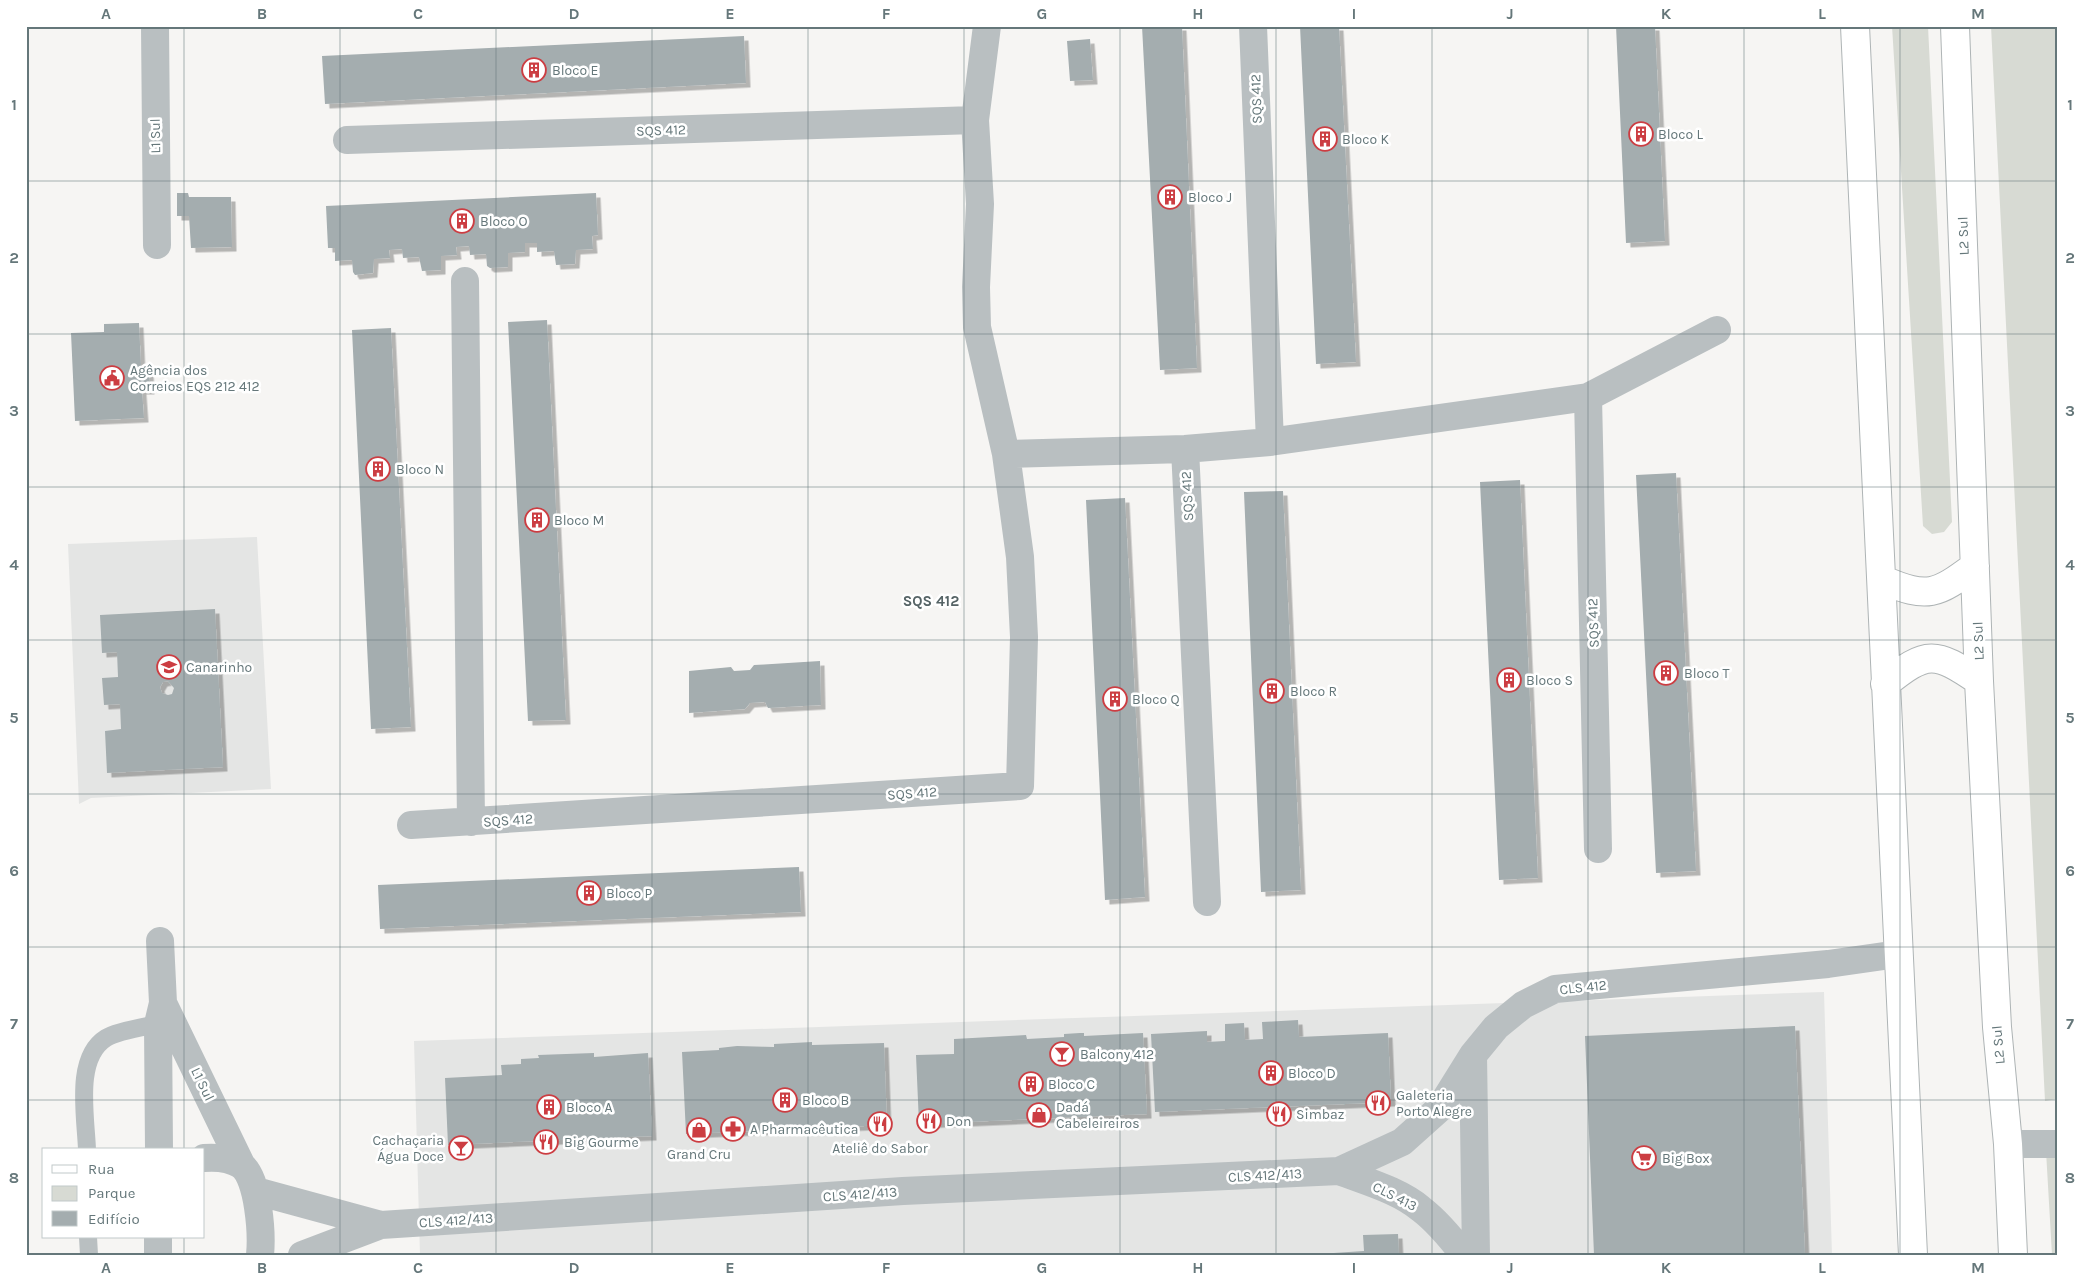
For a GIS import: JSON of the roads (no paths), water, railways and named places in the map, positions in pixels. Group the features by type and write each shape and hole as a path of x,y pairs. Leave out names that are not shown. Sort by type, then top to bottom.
{"main road":[{"path":"1855,26 1883,580 1885,684 1913,1255"},
{"name":"L2 Sul","path":"1955,26 1979,681 1996,1027 2008,1144 2009,1250"},
{"path":"1883,580 1910,592 1930,592 1950,585 1975,566"},
{"path":"1885,684 1910,664 1928,657 1951,662 1979,681"}],"street":[{"name":"L1 Sul","path":"155,26 157,245"},
{"name":"SQS 412","path":"411,825 1020,786 1024,628 1020,556 1006,454 977,327 976,287 980,204 975,120 987,26"},
{"name":"SQS 412","path":"1253,26 1270,442"},
{"name":"SQS 412","path":"347,140 975,120"},
{"name":"SQS 412","path":"465,282 471,822"},
{"path":"1006,454 1185,449 1270,442 1588,397 1717,330"},
{"name":"SQS 412","path":"1588,397 1598,848"},
{"name":"SQS 412","path":"1185,449 1207,902"},
{"name":"L1 Sul","path":"159,1148 160,942"},
{"name":"CLS 412","path":"1340,1171 1402,1142 1440,1108 1473,1055 1496,1027 1523,1005 1555,989 1828,964 1898,954"},
{"name":"L1 Sul","path":"160,1013 256,1191"},
{"path":"1473,1055 1476,1255"},
{"path":"2008,1144 2058,1144"},
{"path":"205,1158 219,1156 242,1166"},
{"name":"CLS 412/413","path":"302,1255 381,1225 903,1192 1340,1171"},
{"name":"CLS 413","path":"1340,1171 1396,1194 1420,1208 1440,1226 1464,1255"},
{"path":"256,1191 262,1242 260,1255"},
{"name":"CLS 412/413","path":"256,1191 381,1225"},
{"path":"158,1238 158,1255"}],"lane":[{"path":"86,1148 85,1068 91,1052 106,1037 160,1013"},
{"path":"88,1238 89,1255"}],"place":[{"name":"Bloco E","path":"534,70"},
{"name":"Bloco L","path":"1641,134"},
{"name":"Bloco K","path":"1325,139"},
{"name":"Bloco J","path":"1170,197"},
{"name":"Bloco O","path":"462,221"},
{"name":"Agência dos Correios EQS 212 412","path":"112,378"},
{"name":"Bloco N","path":"378,469"},
{"name":"Bloco M","path":"537,520"},
{"name":"Canarinho","path":"169,667"},
{"name":"Bloco T","path":"1666,673"},
{"name":"Bloco S","path":"1509,680"},
{"name":"Bloco R","path":"1272,691"},
{"name":"Bloco Q","path":"1115,699"},
{"name":"Bloco P","path":"589,893"},
{"name":"Balcony 412","path":"1062,1054"},
{"name":"Bloco D","path":"1271,1073"},
{"name":"Bloco C","path":"1031,1084"},
{"name":"Bloco B","path":"785,1100"},
{"name":"Galeteria Porto Alegre","path":"1378,1103"},
{"name":"Bloco A","path":"549,1107"},
{"name":"Simbaz","path":"1279,1114"},
{"name":"Dadá Cabeleireiros","path":"1039,1115"},
{"name":"Don","path":"929,1121"},
{"name":"Ateliê do Sabor","path":"880,1124"},
{"name":"A Pharmacêutica","path":"733,1129"},
{"name":"Grand Cru","path":"699,1130"},
{"name":"Big Gourme","path":"546,1142"},
{"name":"Cachaçaria Água Doce","path":"461,1148"},
{"name":"Big Box","path":"1644,1158"}],"district":[{"name":"SQS 412","path":"931,601"}]}
